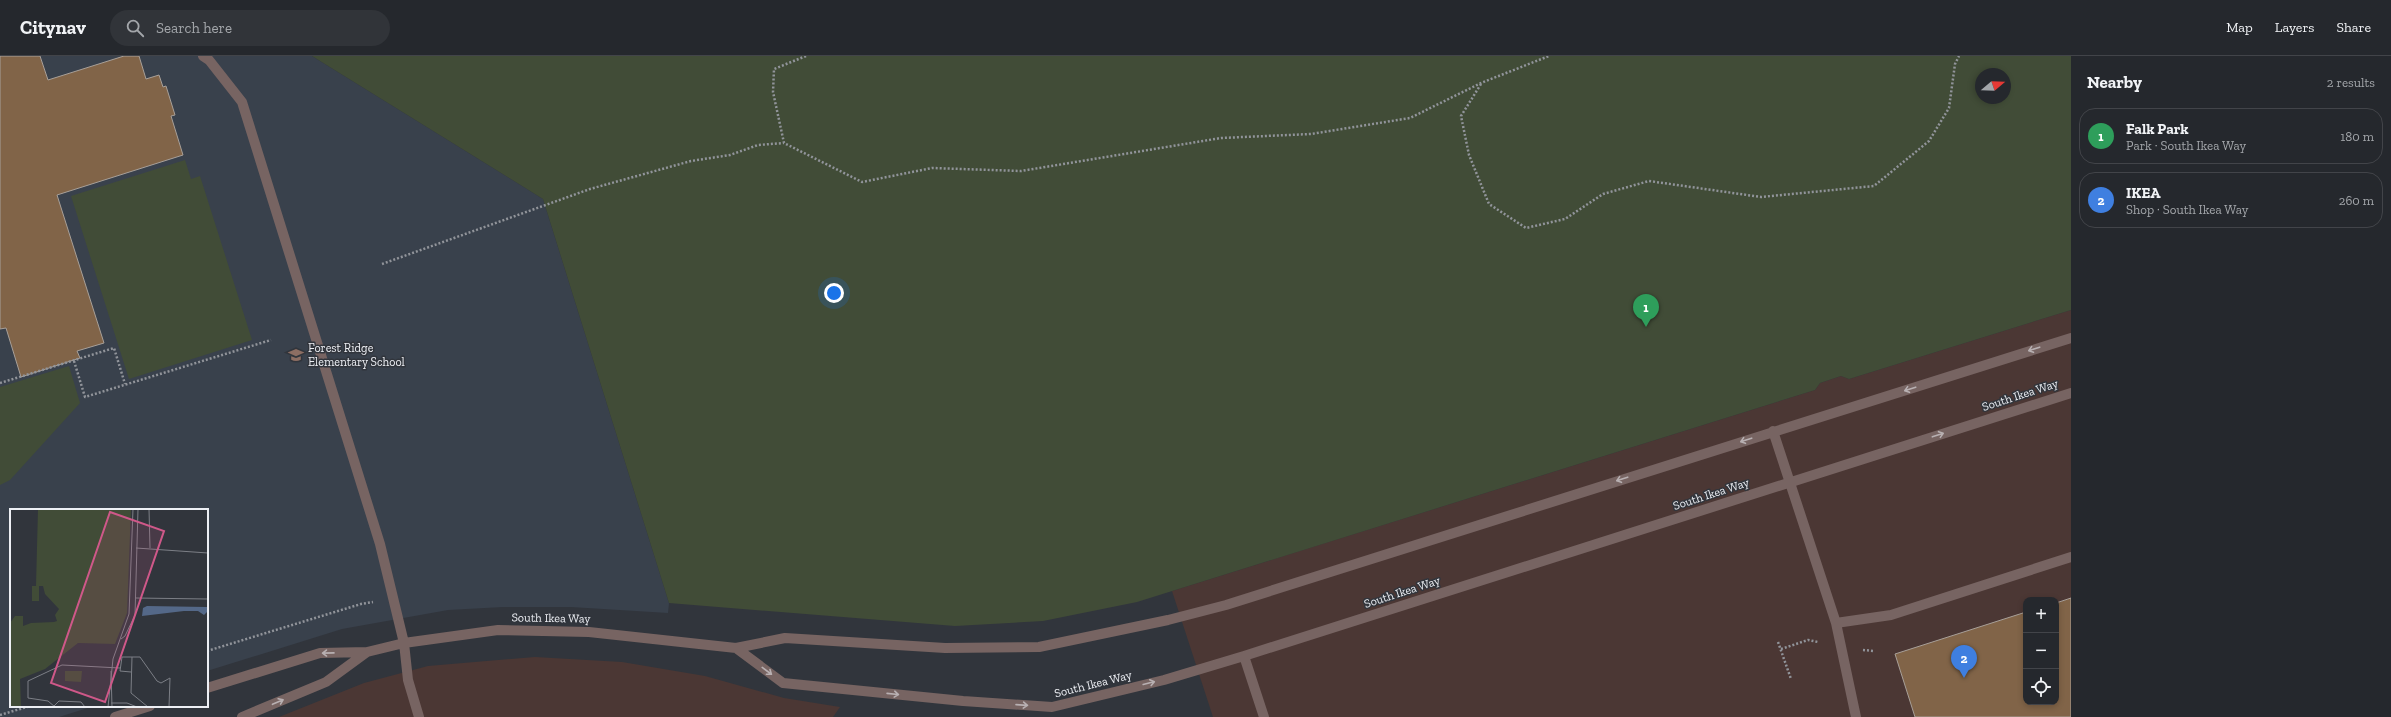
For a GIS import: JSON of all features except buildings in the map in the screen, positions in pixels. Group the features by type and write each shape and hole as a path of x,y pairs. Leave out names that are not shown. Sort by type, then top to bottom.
{"street":[{"path":"203,56 209,60 242,102 380,544 404,643 408,680 419,717"},
{"name":"South Ikea Way","path":"208,688 320,653 367,652 404,643 498,630 589,632 736,648 786,638 945,648 1039,647 1153,624 1226,605 2071,338"},
{"name":"South Ikea Way","path":"736,648 783,683 963,701 1052,707 1164,680 1244,656 2071,393"},
{"path":"1773,432 1836,623 1856,717"},
{"path":"1836,623 1891,615 2071,557"},
{"name":"South Ikea Way","path":"242,717 326,682 367,652"},
{"path":"1244,656 1264,717"},
{"path":"115,717 147,707"}],"path":[{"path":"784,143 773,92 774,69 806,56"},
{"path":"382,264 590,189 691,161 730,155 758,145 784,143 862,182 932,168 1021,171 1221,138 1311,134 1410,118 1481,83 1549,56"},
{"path":"1481,83 1461,116 1469,155 1489,204 1526,228 1565,219 1603,194 1648,181 1761,197 1874,186 1929,141 1949,108 1955,64 1959,56"},
{"path":"74,361 85,397 272,340"},
{"path":"0,383 114,348 125,384"},
{"path":"208,652 361,604 394,599"},
{"path":"1778,642 1791,679"},
{"path":"0,715 27,707"}],"shaded area":[{"name":"Forest Ridge Elementary School","path":"0,56 312,56 543,199 669,603 668,613 571,607 503,607 448,610 342,629 208,671 208,509 10,509 10,707 91,707 59,717 0,717"},
{"path":"2071,310 2071,717 1213,717 1172,591 1815,390 1820,383 1841,376 1849,379"},
{"path":"535,657 622,662 705,676 784,698 840,707 833,717 279,717 364,683 428,666"}],"green space":[{"path":"312,56 2071,56 2071,310 1849,379 1841,376 1820,383 1815,390 1137,602 1043,621 955,626 669,603 543,199"},
{"path":"185,160 191,179 200,176 252,340 129,379 71,196"},
{"path":"69,366 80,403 10,480 0,485 0,387"}],"place":[{"name":"Falk Park","path":"1646,327"},
{"name":"Forest Ridge Elementary School","path":"296,355"},
{"name":"IKEA","path":"1964,678"}]}
